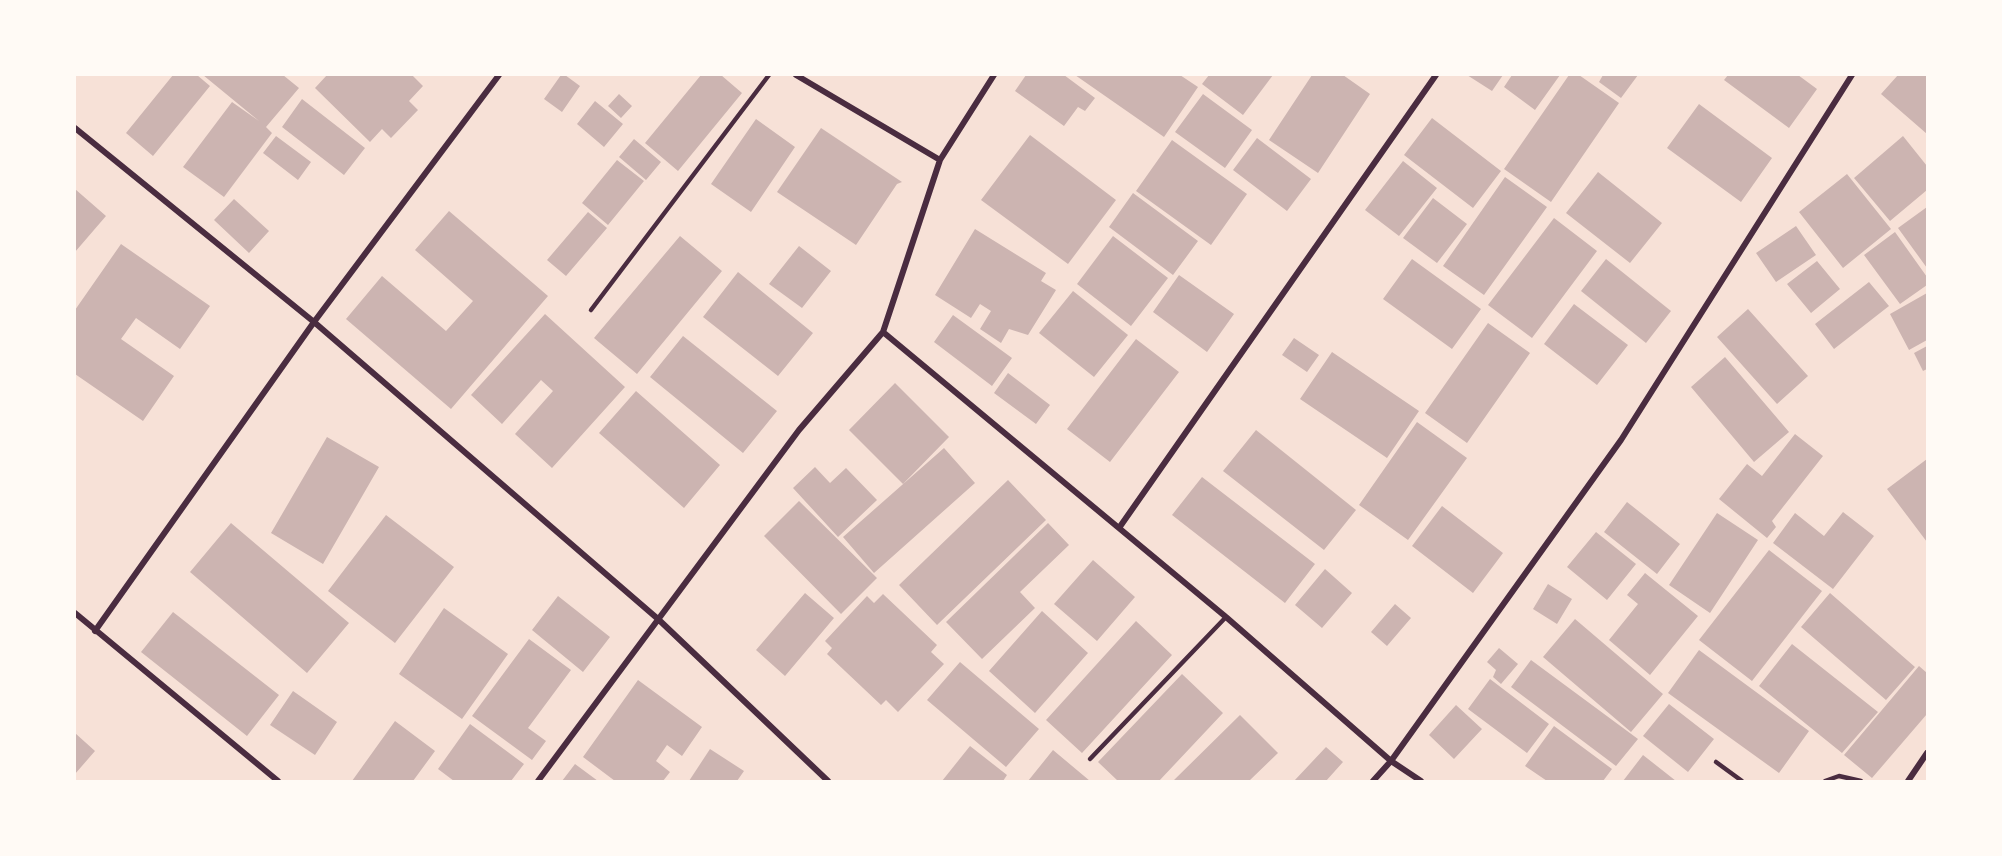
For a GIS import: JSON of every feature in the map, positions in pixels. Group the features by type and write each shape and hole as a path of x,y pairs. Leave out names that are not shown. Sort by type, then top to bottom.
{"street":[{"path":"95,630 314,322 499,75"},
{"path":"796,75 940,160"},
{"path":"538,781 799,430 883,332 940,160 994,75"},
{"path":"1119,528 1436,75"},
{"path":"1372,781 1391,761 1622,440 1852,75"},
{"path":"75,128 314,322 658,619 828,781"},
{"path":"883,332 1226,617 1391,761 1421,781"},
{"path":"75,613 278,781"},
{"path":"1908,781 1927,753"}],"lane":[{"path":"591,310 769,75"},
{"path":"1090,759 1226,617"},
{"path":"1716,762 1743,781"},
{"path":"1825,781 1839,776 1850,776 1861,781"}],"building":[{"path":"173,75 197,75 210,86 153,156 126,133"},
{"path":"203,75 283,75 299,88 266,127 272,133 224,197 183,167 232,102 259,121"},
{"path":"327,75 412,75 423,86 409,101 418,110 391,138 382,129 370,142 315,88"},
{"path":"561,75 565,75 580,86 562,112 544,99"},
{"path":"701,75 721,75 742,93 678,171 645,143"},
{"path":"1026,75 1064,75 1095,98 1085,111 1078,107 1064,126 1015,91"},
{"path":"1075,75 1180,75 1198,87 1164,137"},
{"path":"1209,75 1273,75 1243,115 1202,84"},
{"path":"1312,75 1343,75 1370,94 1318,173 1269,140"},
{"path":"1467,75 1503,75 1492,91"},
{"path":"1512,75 1560,75 1535,110 1504,87"},
{"path":"1569,75 1579,75 1619,103 1551,202 1504,169"},
{"path":"1603,75 1638,75 1621,98 1599,82"},
{"path":"1728,75 1798,75 1817,89 1789,128 1724,80"},
{"path":"1898,75 1927,75 1927,134 1881,94"},
{"path":"619,94 632,106 621,118 608,106"},
{"path":"1203,94 1252,130 1225,168 1175,132"},
{"path":"302,99 365,148 344,175 282,127"},
{"path":"595,101 623,124 604,147 577,124"},
{"path":"1699,104 1772,158 1741,202 1667,148"},
{"path":"1432,118 1501,171 1473,208 1404,155"},
{"path":"756,119 795,147 751,212 711,184"},
{"path":"821,128 902,182 897,184 856,245 777,192"},
{"path":"1030,135 1116,200 1068,264 981,200"},
{"path":"276,136 311,162 298,180 263,153"},
{"path":"1903,136 1927,166 1927,190 1890,221 1854,178"},
{"path":"1257,138 1311,179 1287,211 1233,170"},
{"path":"634,139 661,162 646,180 619,157"},
{"path":"1172,140 1247,194 1211,245 1136,191"},
{"path":"617,160 644,181 608,225 582,203"},
{"path":"1403,161 1437,188 1399,236 1365,210"},
{"path":"1598,172 1662,223 1630,263 1566,213"},
{"path":"1847,174 1891,229 1843,268 1799,212"},
{"path":"1505,177 1547,207 1484,295 1443,266"},
{"path":"75,189 106,216 75,252"},
{"path":"1133,193 1198,241 1173,275 1109,227"},
{"path":"1433,198 1467,224 1437,263 1403,238"},
{"path":"234,199 269,231 249,253 214,220"},
{"path":"1927,207 1927,268 1898,228"},
{"path":"449,211 548,296 451,409 346,319 382,276 446,331 473,301 415,250"},
{"path":"588,212 607,228 566,276 547,260"},
{"path":"1554,218 1597,251 1532,338 1488,305"},
{"path":"1796,226 1816,255 1776,282 1756,253"},
{"path":"975,229 1046,273 1041,281 1056,290 1028,335 1009,329 1001,343 980,329 991,311 980,304 971,318 935,295"},
{"path":"1895,232 1927,277 1927,285 1900,304 1864,255"},
{"path":"680,236 722,271 637,374 594,338"},
{"path":"1113,236 1168,278 1131,326 1077,284"},
{"path":"121,244 210,306 180,349 136,318 121,339 174,376 143,421 75,374 75,310"},
{"path":"799,246 831,271 802,308 769,284"},
{"path":"1412,259 1481,309 1452,349 1383,299"},
{"path":"1606,259 1671,311 1646,343 1581,291"},
{"path":"1817,261 1840,289 1811,313 1787,284"},
{"path":"738,272 813,333 778,376 703,317"},
{"path":"1179,275 1234,314 1207,352 1153,312"},
{"path":"1869,282 1889,306 1834,349 1815,324"},
{"path":"1073,291 1128,335 1094,377 1039,333"},
{"path":"1927,293 1927,340 1909,350 1890,314"},
{"path":"1574,304 1628,345 1597,385 1544,344"},
{"path":"1748,309 1808,376 1777,404 1717,337"},
{"path":"545,314 625,387 552,468 515,434 553,391 541,380 502,424 471,395"},
{"path":"953,315 1012,358 992,386 934,342"},
{"path":"1488,323 1530,353 1467,443 1425,413"},
{"path":"683,336 777,411 743,453 650,377"},
{"path":"1294,338 1319,355 1307,372 1282,355"},
{"path":"1136,339 1179,372 1110,462 1067,429"},
{"path":"1927,346 1927,369 1923,371 1914,353"},
{"path":"1332,352 1419,411 1387,458 1300,399"},
{"path":"1725,357 1789,432 1754,462 1691,387"},
{"path":"1008,373 1050,405 1036,424 994,393"},
{"path":"895,383 949,437 903,484 849,430"},
{"path":"636,391 720,465 684,508 599,433"},
{"path":"1417,422 1467,458 1408,540 1359,505"},
{"path":"1256,430 1356,510 1324,550 1223,471"},
{"path":"1795,434 1823,456 1772,521 1776,527 1767,538 1719,499 1747,464 1762,476"},
{"path":"327,437 379,467 323,564 271,533"},
{"path":"944,448 975,483 874,573 843,537"},
{"path":"1927,459 1927,542 1887,489"},
{"path":"815,467 830,483 846,468 877,500 838,537 793,488"},
{"path":"1202,477 1315,564 1285,603 1172,515"},
{"path":"1008,480 1046,520 937,625 899,585"},
{"path":"799,501 877,578 841,614 764,536"},
{"path":"1627,502 1680,544 1657,574 1604,532"},
{"path":"1442,506 1503,553 1473,593 1412,546"},
{"path":"1843,512 1874,536 1833,589 1773,543 1795,513 1824,536"},
{"path":"1717,513 1758,540 1710,613 1669,585"},
{"path":"386,515 454,567 395,643 328,591"},
{"path":"231,523 349,623 307,673 190,572"},
{"path":"1048,523 1069,545 1020,592 1035,608 982,659 946,622"},
{"path":"1596,532 1636,564 1607,600 1567,567"},
{"path":"1769,550 1822,591 1752,681 1699,640"},
{"path":"1093,560 1135,597 1097,641 1054,604"},
{"path":"1325,569 1352,593 1322,628 1295,605"},
{"path":"1645,573 1698,616 1650,675 1609,640 1638,604 1627,595"},
{"path":"1548,584 1572,599 1557,624 1533,609"},
{"path":"805,593 834,618 785,676 756,650"},
{"path":"1830,593 1915,667 1886,700 1801,627"},
{"path":"883,594 937,645 931,652 944,664 898,712 886,700 881,705 827,654 832,648 825,641 867,596 874,603"},
{"path":"558,596 610,637 583,672 532,630"},
{"path":"1395,604 1411,618 1387,646 1371,632"},
{"path":"444,608 508,654 462,719 399,674"},
{"path":"1042,611 1088,653 1035,713 989,671"},
{"path":"173,612 279,695 247,736 141,652"},
{"path":"1575,619 1663,694 1631,732 1543,657"},
{"path":"1136,621 1172,655 1082,753 1046,720"},
{"path":"529,639 571,670 528,728 546,741 532,760 472,716"},
{"path":"1792,644 1878,712 1842,753 1759,686"},
{"path":"1499,648 1518,664 1501,684 1493,677 1496,670 1487,662"},
{"path":"1699,650 1809,731 1779,773 1668,693"},
{"path":"1531,660 1638,739 1616,766 1511,687"},
{"path":"960,662 1039,729 1006,767 927,700"},
{"path":"1919,666 1927,673 1927,714 1872,778 1844,755"},
{"path":"1182,674 1223,713 1159,781 1118,781 1098,762"},
{"path":"1490,679 1549,724 1527,753 1468,709"},
{"path":"638,680 702,727 682,756 667,745 656,761 670,772 663,781 615,781 583,757"},
{"path":"293,691 337,722 315,755 270,725"},
{"path":"1669,704 1714,739 1688,772 1643,736"},
{"path":"1456,705 1482,729 1454,759 1429,735"},
{"path":"1240,715 1278,753 1249,781 1173,781"},
{"path":"395,721 435,751 413,781 352,781"},
{"path":"470,724 524,764 511,781 454,781 438,769"},
{"path":"1554,726 1612,769 1603,781 1547,781 1525,766"},
{"path":"75,733 95,751 75,774"},
{"path":"970,746 1007,775 1003,781 942,781"},
{"path":"1326,747 1343,762 1326,781 1294,781"},
{"path":"710,749 744,771 737,781 689,781"},
{"path":"1053,750 1090,781 1028,781"},
{"path":"1643,755 1676,781 1623,781"},
{"path":"575,764 598,781 562,781"}]}
